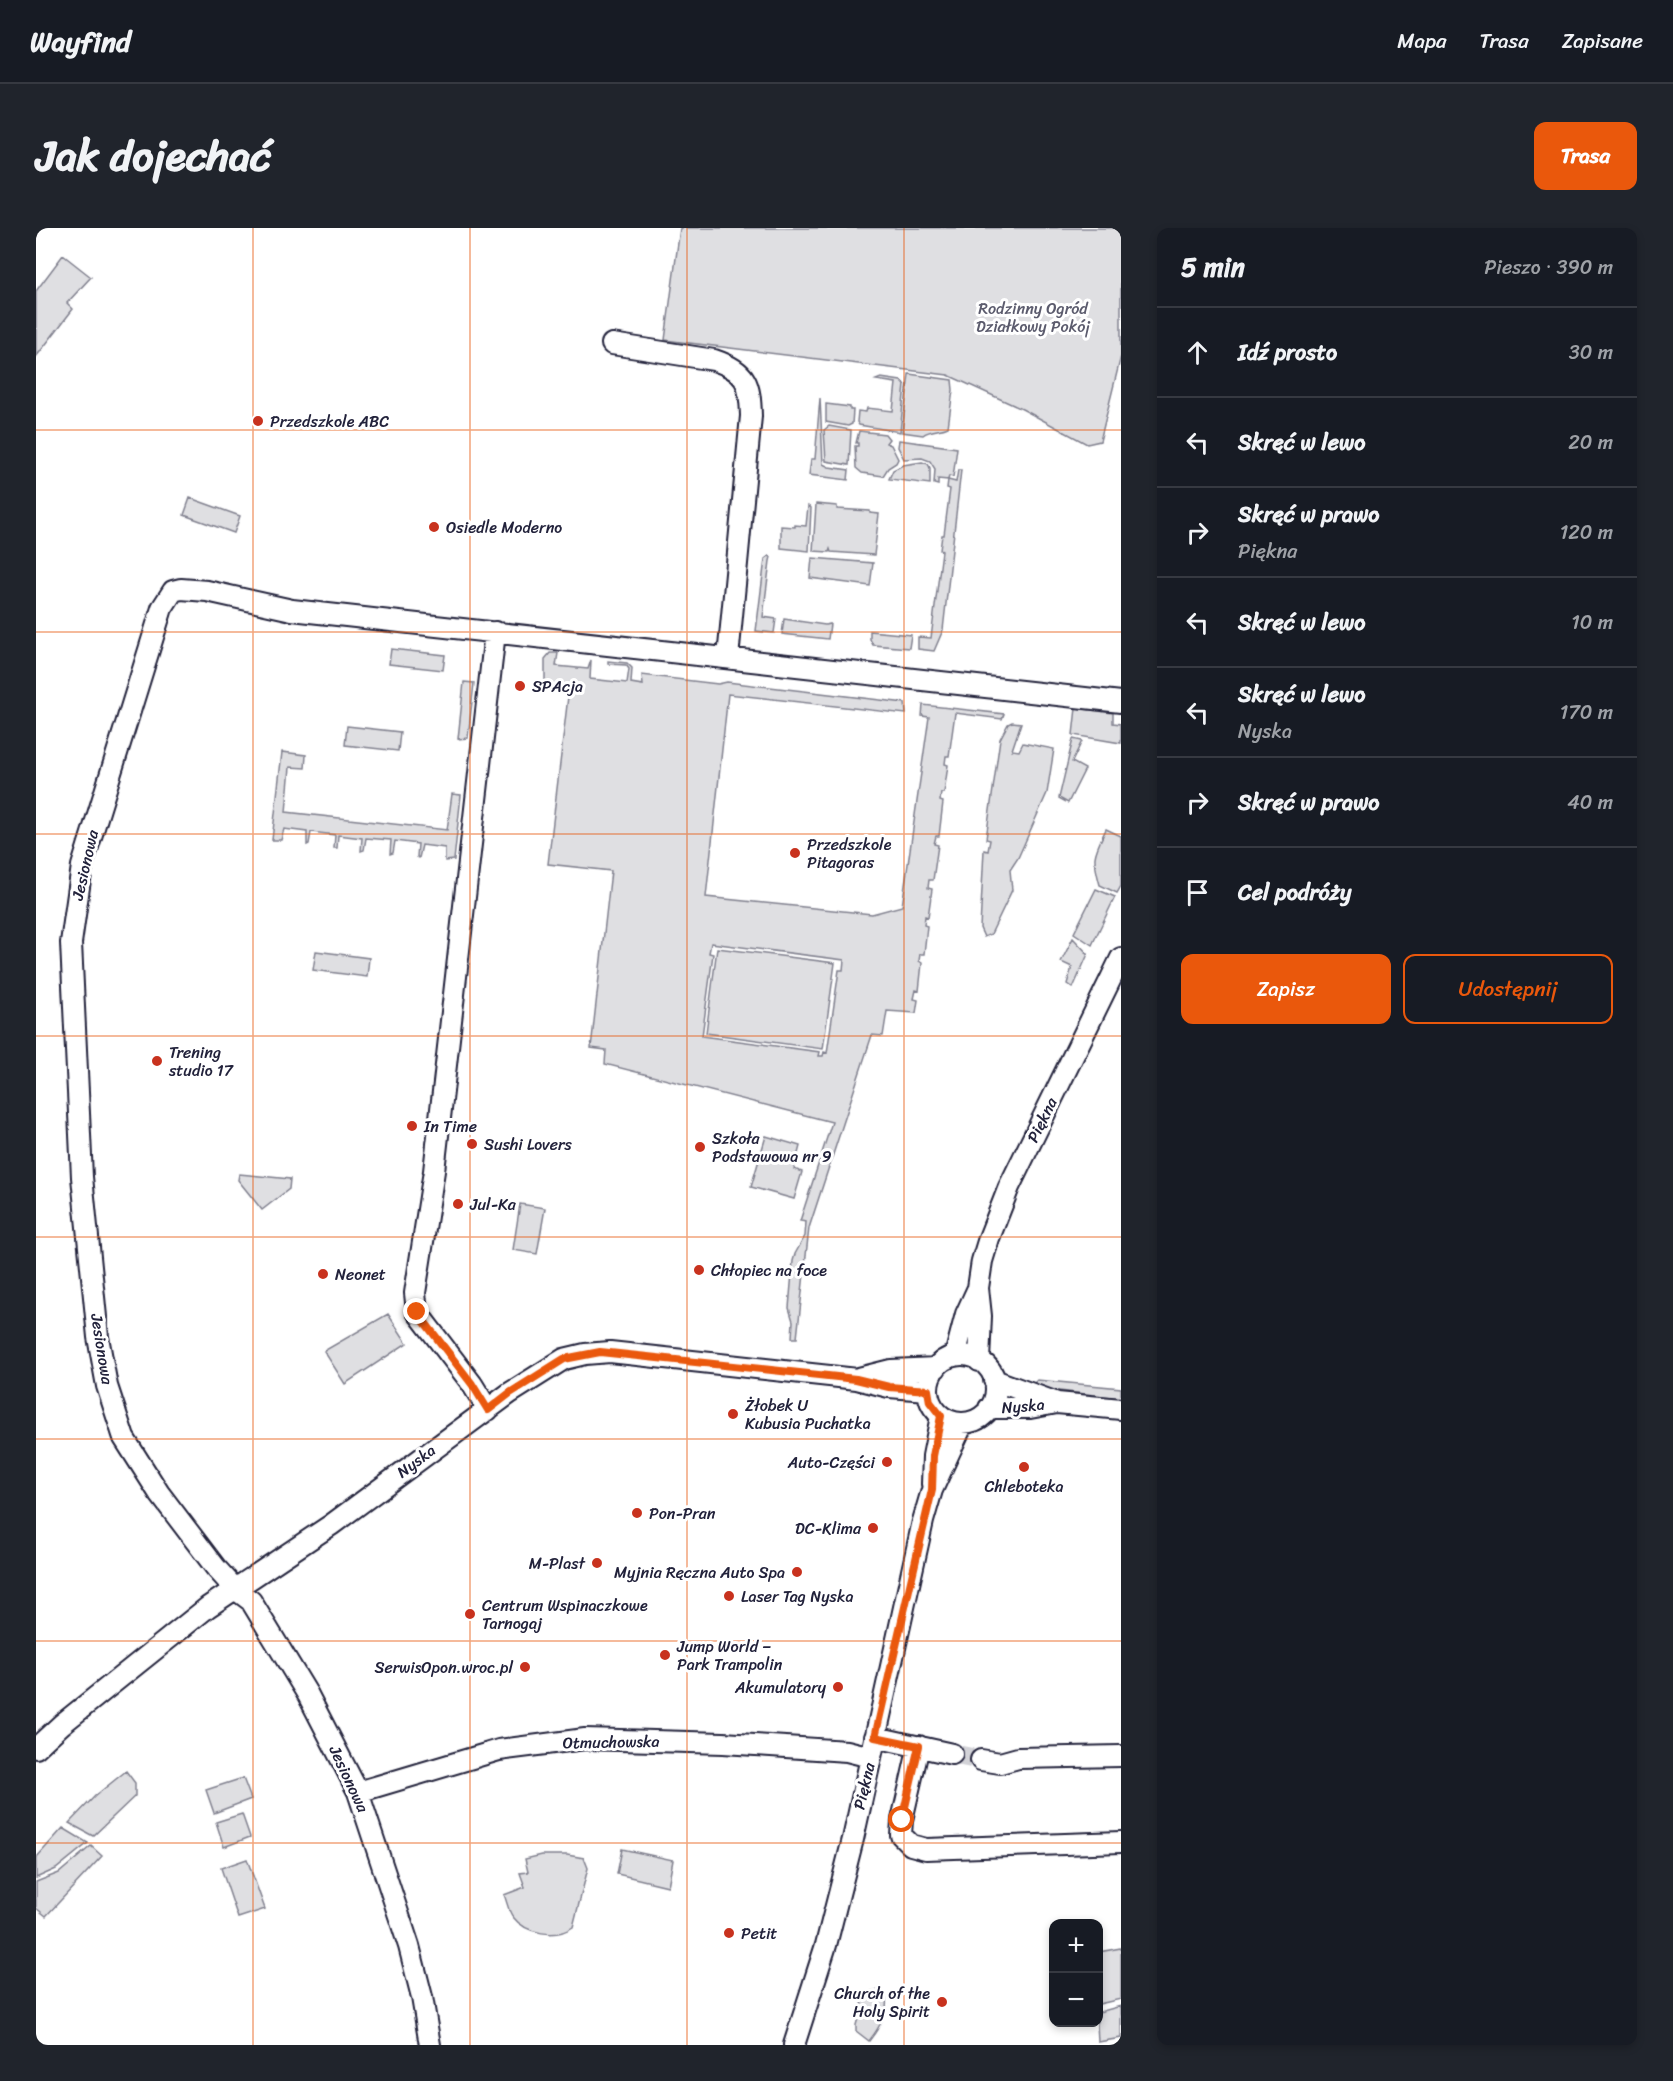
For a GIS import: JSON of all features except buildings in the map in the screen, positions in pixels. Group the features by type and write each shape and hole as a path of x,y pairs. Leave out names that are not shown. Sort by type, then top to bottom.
{"street":[{"path":"612,344 714,360 738,370 750,393 751,416 728,658"},
{"name":"Jesionowa","path":"430,2045 409,1947 358,1792 308,1695 251,1600 235,1589 216,1568 159,1493 124,1438 115,1416 98,1337 82,1177 71,944 82,866 162,609 173,591 181,589 207,591 292,610 495,632"},
{"path":"488,1410 472,1384 417,1312 415,1293 434,1171 495,632 1121,702"},
{"name":"Piękna","path":"979,1360 981,1316 978,1288 988,1238 1009,1187 1121,958"},
{"name":"Piękna","path":"955,1356 966,1314 978,1288"},
{"name":"Nyska","path":"36,1748 196,1617 331,1524 510,1393 564,1359 600,1352 856,1379 889,1387 928,1390"},
{"path":"966,1355 979,1360 989,1369 994,1380 995,1395 989,1408 979,1418 963,1423 951,1422 941,1416 930,1402 928,1382 936,1368 946,1359 966,1355"},
{"name":"Nyska","path":"856,1379 891,1370 936,1368"},
{"name":"Nyska","path":"994,1380 1057,1403 1121,1409"},
{"name":"Nyska","path":"989,1408 1030,1408 1057,1403"},
{"name":"Piękna","path":"795,2045 826,1945 853,1839 932,1490 933,1456 941,1416"},
{"name":"Piękna","path":"932,1490 963,1423"},
{"path":"875,1737 952,1754"},
{"name":"Otmuchowska","path":"358,1792 499,1750 585,1739 723,1743 847,1751 871,1757"},
{"path":"919,1746 901,1829 904,1839 911,1845 926,1849 1121,1842"},
{"path":"981,1760 1000,1763 1018,1758 1121,1756"}],"green space":[{"name":"Rodzinny Ogród Działkowy Pokój","path":"680,228 1121,228 1121,356 1100,441 1087,444 1022,409 948,375 665,340"},
{"path":"63,255 91,277 67,303 73,309 36,357 36,291"},
{"path":"909,374 952,380 953,390 948,427 923,435 902,432"},
{"path":"881,378 901,381 905,385 900,432 859,425 857,422 858,411 866,412 867,408 893,411 896,383 876,380"},
{"path":"820,398 823,464 849,470 848,480 809,475 811,459 815,459"},
{"path":"826,404 850,407 850,410 853,410 852,424 848,426 826,422"},
{"path":"829,426 851,430 849,465 826,461 824,430"},
{"path":"859,431 885,434 889,439 886,443 891,445 898,459 883,476 862,473 856,468 855,446 858,446 856,443"},
{"path":"899,440 957,448 953,477 949,476 948,480 938,479 938,485 934,484 935,469 930,461 922,458 904,459 898,447"},
{"path":"922,462 928,464 930,468 930,484 889,479 893,470 903,465"},
{"path":"958,470 961,470 943,630 934,651 918,649 918,637 931,638 942,551 940,550 950,489 947,488 948,480 956,482"},
{"path":"190,498 240,516 234,533 184,515"},
{"path":"816,504 879,514 874,555 831,552 830,549 829,552 813,551"},
{"path":"808,506 811,508 809,551 781,548 781,526 806,526"},
{"path":"771,557 763,617 776,619 774,633 756,631 765,559"},
{"path":"812,558 873,563 870,586 810,578"},
{"path":"784,619 830,624 828,639 782,634"},
{"path":"870,631 911,635 909,648 873,645"},
{"path":"391,649 445,655 443,670 389,664"},
{"path":"550,653 558,653 556,666 588,669 591,660 590,679 627,683 629,669 626,665 608,664 608,661 627,663 632,668 631,683 643,685 642,675 718,684 727,682 905,703 906,714 728,694 706,897 872,914 902,906 929,717 922,716 923,705 1004,714 1002,719 955,713 949,756 946,756 945,764 948,765 944,793 941,793 940,801 943,802 939,836 936,836 934,844 938,845 933,880 929,880 928,888 932,889 928,917 925,916 924,925 927,926 924,954 920,954 919,961 922,963 919,991 916,990 914,999 918,1000 916,1013 887,1011 883,1036 872,1035 809,1228 797,1338 792,1338 793,1321 789,1308 793,1261 805,1236 806,1222 800,1221 832,1122 605,1064 606,1050 591,1048 611,871 548,864 569,688 545,685 545,659","holes":["711,943 844,960 843,970 839,970 827,1053 824,1052 823,1056 819,1056 820,1052 702,1036 713,954 709,953"]},
{"path":"464,682 474,683 468,738 458,739"},
{"path":"1076,708 1113,713 1113,723 1121,724 1121,743 1073,735"},
{"path":"1021,723 1012,750 1019,751 1023,743 1054,749 1047,793 1018,858 1010,870 1012,890 991,934 984,937 980,928 984,850 988,851 990,840 986,839 1000,739 1008,724"},
{"path":"347,726 400,732 398,751 345,745"},
{"path":"1073,739 1082,741 1072,762 1085,769 1068,803 1059,798"},
{"path":"282,752 306,755 305,768 290,767 286,812 447,830 452,794 461,795 454,860 445,861 445,848 422,845 419,858 417,857 418,844 395,841 393,853 390,854 391,840 366,838 364,850 361,851 362,838 338,835 337,848 334,848 335,835 311,832 307,845 307,832 284,829 281,840 272,840"},
{"path":"1106,829 1121,836 1121,886 1117,893 1100,885 1096,868 1096,851"},
{"path":"1096,889 1115,897 1092,945 1074,933"},
{"path":"1073,938 1088,954 1073,988 1067,984 1072,967 1061,962"},
{"path":"717,948 835,963 823,1049 706,1033"},
{"path":"316,951 369,958 367,977 313,970"},
{"path":"766,1136 800,1146 794,1169 802,1172 794,1199 751,1187"},
{"path":"239,1174 290,1179 289,1189 262,1210 238,1180"},
{"path":"520,1204 545,1208 537,1254 513,1250"},
{"path":"388,1314 407,1343 345,1384 324,1351"},
{"path":"1037,1380 1121,1388 1121,1398 1033,1388"},
{"path":"126,1771 135,1783 135,1796 93,1836 69,1823 95,1796"},
{"path":"243,1778 251,1799 214,1813 206,1790"},
{"path":"242,1814 250,1837 224,1847 216,1822"},
{"path":"63,1828 88,1843 56,1869 36,1878 36,1858"},
{"path":"91,1846 102,1856 46,1916 36,1908 36,1882 59,1873"},
{"path":"622,1849 673,1860 668,1886 617,1874"},
{"path":"542,1855 584,1858 588,1868 573,1927 566,1931 550,1934 525,1927 511,1915 504,1895 525,1887 520,1873 528,1872 525,1859"},
{"path":"247,1859 265,1909 238,1918 221,1868"},
{"path":"1121,1948 1121,1999 1103,2003 1103,1973 1103,1951"},
{"path":"877,1990 884,1994 886,1999 885,2012 880,2025 869,2041 856,2031 856,2025 865,1995"},
{"path":"1121,2006 1121,2038 1098,2042 1097,2027 1103,2027 1103,2011"}],"tunnel":[{"path":"952,1754 981,1760"}],"place":[{"name":"Przedszkole ABC","path":"258,421"},
{"name":"Osiedle Moderno","path":"434,527"},
{"name":"SPAcja","path":"520,686"},
{"name":"Przedszkole Pitagoras","path":"795,853"},
{"name":"Trening studio 17","path":"157,1061"},
{"name":"In Time","path":"412,1126"},
{"name":"Sushi Lovers","path":"472,1144"},
{"name":"Szkoła Podstawowa nr 9","path":"700,1147"},
{"name":"Jul-Ka","path":"458,1204"},
{"name":"Chłopiec na foce","path":"699,1270"},
{"name":"Neonet","path":"323,1274"},
{"name":"Żłobek U Kubusia Puchatka","path":"733,1414"},
{"name":"Auto-Części","path":"887,1462"},
{"name":"Chleboteka","path":"1024,1467"},
{"name":"Pon-Pran","path":"637,1513"},
{"name":"DC-Klima","path":"873,1528"},
{"name":"M-Plast","path":"597,1563"},
{"name":"Myjnia Ręczna Auto Spa","path":"797,1572"},
{"name":"Laser Tag Nyska","path":"729,1596"},
{"name":"Centrum Wspinaczkowe Tarnogaj","path":"470,1614"},
{"name":"Jump World – Park Trampolin","path":"665,1655"},
{"name":"SerwisOpon.wroc.pl","path":"525,1667"},
{"name":"Akumulatory","path":"838,1687"},
{"name":"Petit","path":"729,1933"},
{"name":"Church of the Holy Spirit","path":"942,2002"}],"route":[{"path":"417,1312 472,1384 488,1410 510,1393 564,1359 600,1352 856,1379 889,1387 928,1390 930,1402 941,1416 933,1456 932,1490 875,1737 919,1746 902,1820"}]}
